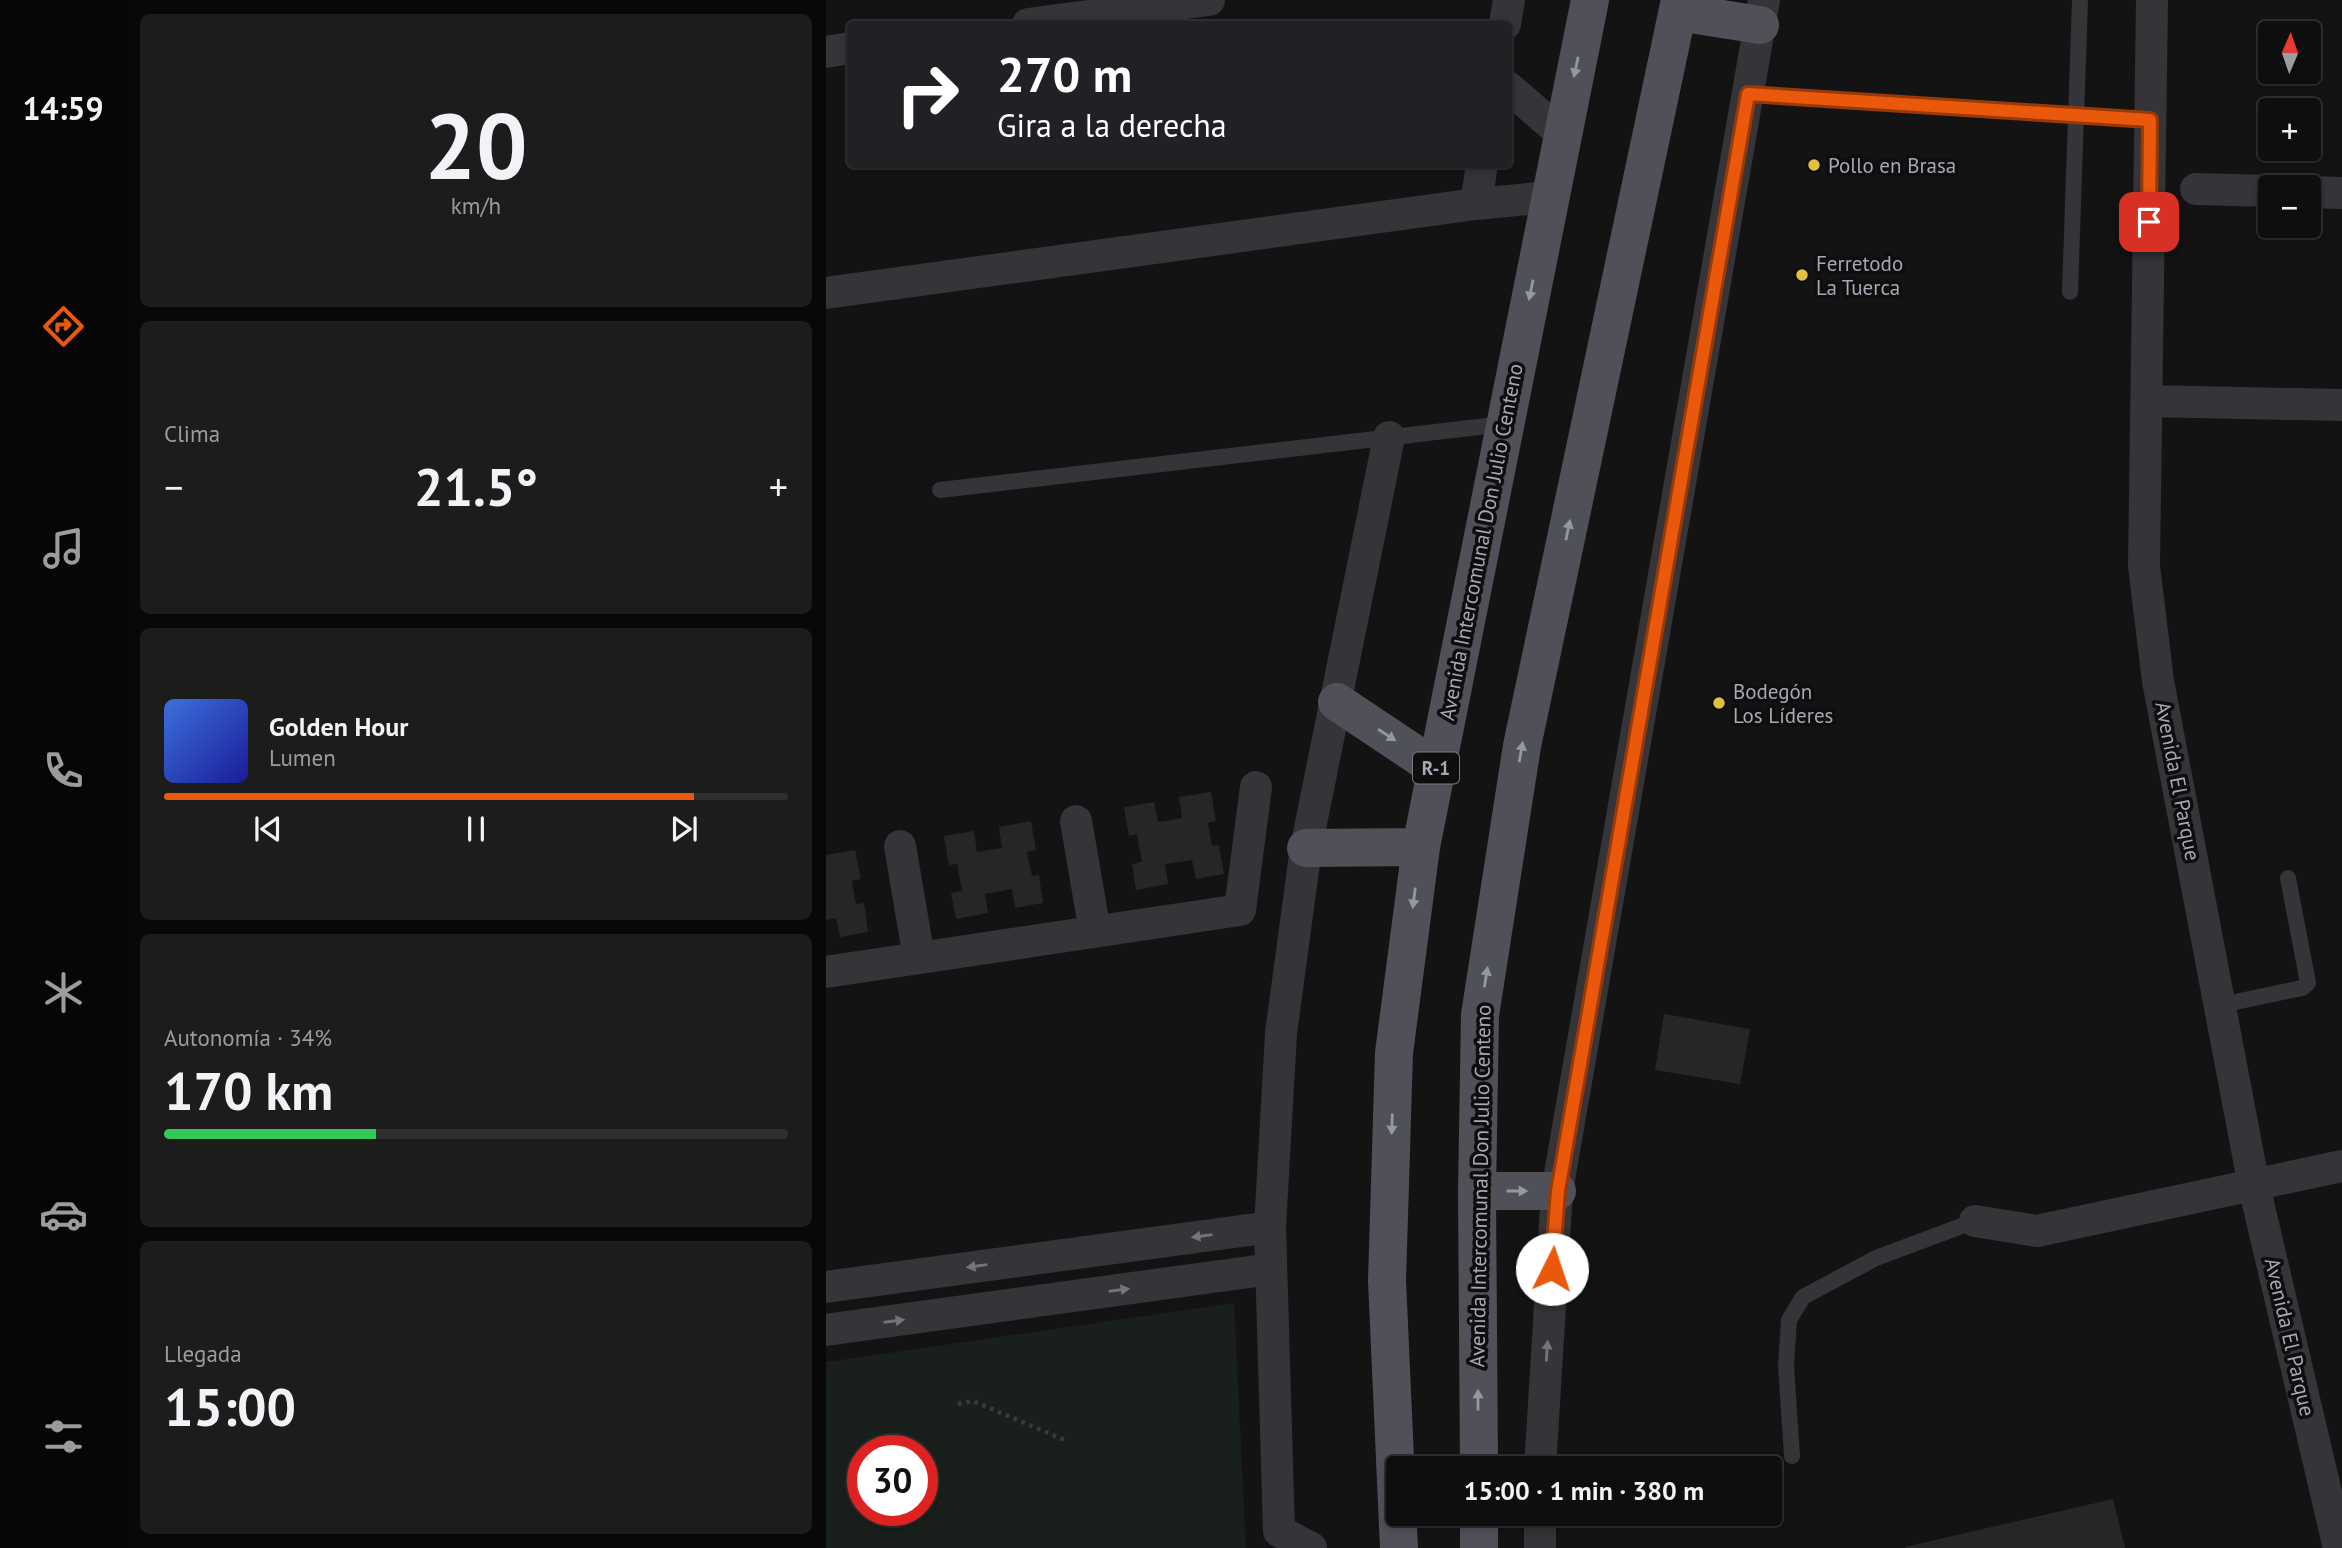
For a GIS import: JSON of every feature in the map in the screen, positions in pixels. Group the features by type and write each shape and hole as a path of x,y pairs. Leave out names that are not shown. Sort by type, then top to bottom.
{"main road":[{"name":"Avenida Intercomunal Don Julio Centeno","path":"1399,1548 1387,1280 1394,1067 1421,847 1590,0"},
{"name":"Avenida Intercomunal Don Julio Centeno","path":"1479,1456 1477,1191 1480,1015 1522,746 1679,6"},
{"path":"1679,6 1762,13"},
{"path":"1337,702 1436,768"},
{"path":"1306,848 1421,847"},
{"path":"1477,1191 1558,1191"},
{"path":"1479,1526 1479,1548"}],"street":[{"path":"1051,21 1209,0"},
{"path":"1506,21 1509,0"},
{"name":"Avenida El Parque","path":"2152,0 2144,566 2158,681 2254,1186 2339,1548"},
{"path":"1541,1456 1558,1191 1762,13"},
{"path":"826,52 847,48"},
{"path":"1512,90 1562,134"},
{"path":"1476,204 1481,168"},
{"path":"2196,189 2258,191"},
{"path":"2321,192 2342,193"},
{"path":"826,293 1476,204 1549,197"},
{"path":"2147,401 2342,405"},
{"path":"1311,1548 1281,1539 1270,1227 1281,1033 1306,848 1389,437"},
{"path":"826,972 1240,910 1256,787"},
{"path":"1076,821 1095,932"},
{"path":"900,846 919,958"},
{"path":"1975,1221 2037,1231 2342,1166"},
{"path":"826,1287 1270,1227"},
{"path":"826,1331 1271,1269"},
{"path":"1540,1526 1540,1548"}],"lane":[{"path":"2070,292 2080,0"},
{"path":"1748,94 2150,120"},
{"path":"940,490 1504,424"},
{"path":"2221,1005 2302,988 2308,983 2288,878"},
{"path":"1791,1456 1786,1366 1790,1320 1803,1297 1875,1258 1975,1221"}],"path":[{"path":"958,1404 973,1401 1067,1441"}],"shaded area":[{"path":"1234,1303 1246,1548 826,1548 826,1362"}],"building":[{"path":"1211,792 1216,821 1208,823 1212,846 1219,845 1224,874 1196,879 1192,860 1165,864 1168,884 1136,890 1132,864 1142,862 1137,834 1129,836 1124,807 1154,802 1158,822 1182,818 1179,797"},
{"path":"1031,821 1036,850 1027,852 1032,876 1039,875 1043,903 1015,908 1012,889 985,894 988,913 956,919 951,893 962,891 957,864 949,865 944,836 974,831 977,852 1002,848 999,827"},
{"path":"855,850 861,879 852,881 856,904 864,903 868,932 840,937 836,918 826,920 826,855"},
{"path":"1664,1014 1750,1029 1740,1084 1655,1070"},
{"path":"2113,1499 2125,1548 1905,1548 1905,1547"}],"place":[{"name":"Pollo en Brasa","path":"1814,165"},
{"name":"Ferretodo La Tuerca","path":"1802,275"},
{"name":"Bodegón Los Líderes","path":"1719,703"}],"route":[{"path":"1552,1269 1558,1191 1748,94 2150,120 2149,222"}]}
